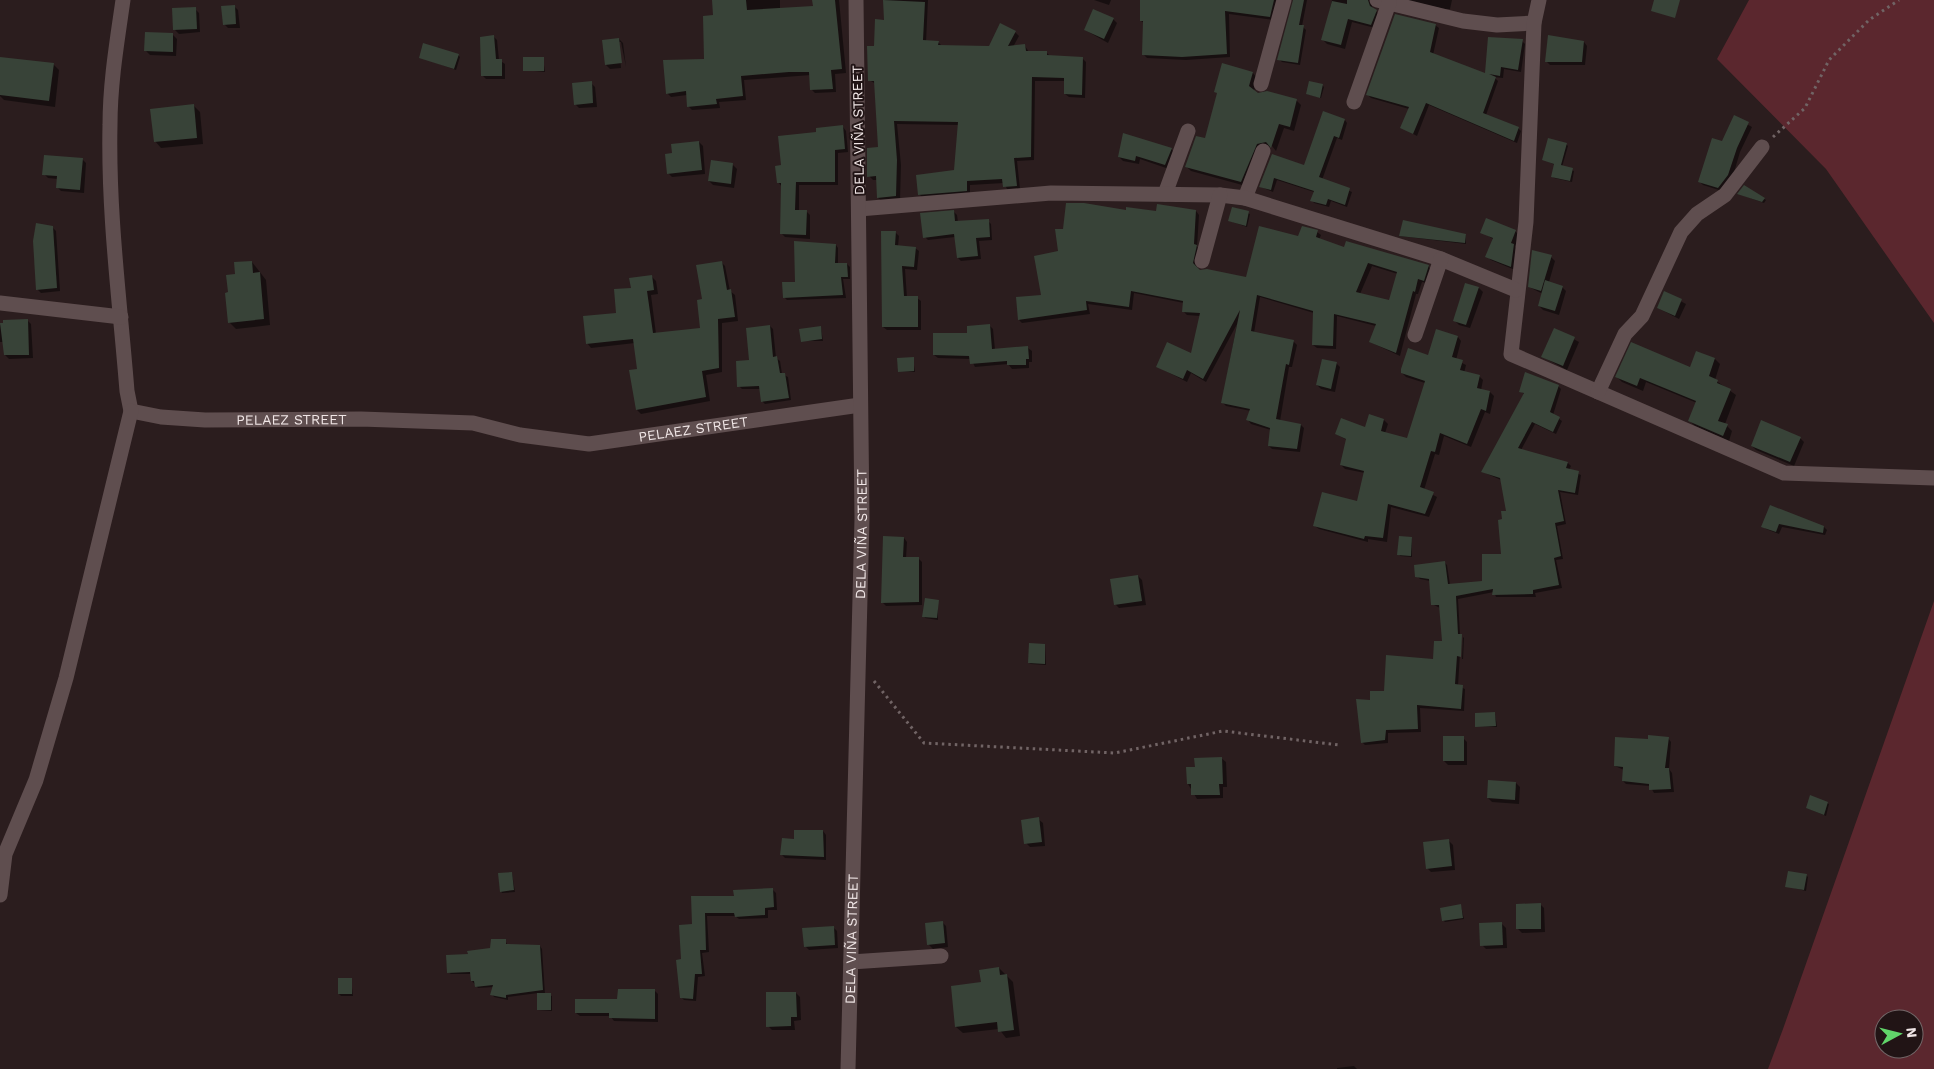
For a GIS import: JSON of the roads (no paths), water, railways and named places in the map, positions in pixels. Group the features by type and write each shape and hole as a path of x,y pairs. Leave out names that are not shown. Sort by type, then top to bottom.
{"street":[{"path":"0,895 5,854 36,780 66,678 131,411 126,391 114,228 110,126 112,75 123,0"},
{"name":"DELA VIÑA STREET","path":"848,1069 862,519 856,0"},
{"path":"1261,84 1284,0"},
{"path":"1539,0 1534,23 1526,222 1516,290 1511,354 1784,473 1934,478"},
{"path":"1354,102 1383,2 1463,21 1497,25 1534,23"},
{"path":"1165,194 1188,131"},
{"path":"1598,392 1625,334 1642,316 1681,232 1697,214 1725,194 1762,146"},
{"path":"1245,198 1263,152"},
{"path":"859,209 1050,193 1220,195 1245,198 1441,258 1516,290"},
{"path":"1202,261 1220,195"},
{"path":"1414,335 1441,258"},
{"path":"0,303 121,317"},
{"name":"PELAEZ STREET","path":"131,411 161,417 205,420 361,419 473,423 520,436 590,444 860,405"},
{"path":"851,962 941,956"}]}
